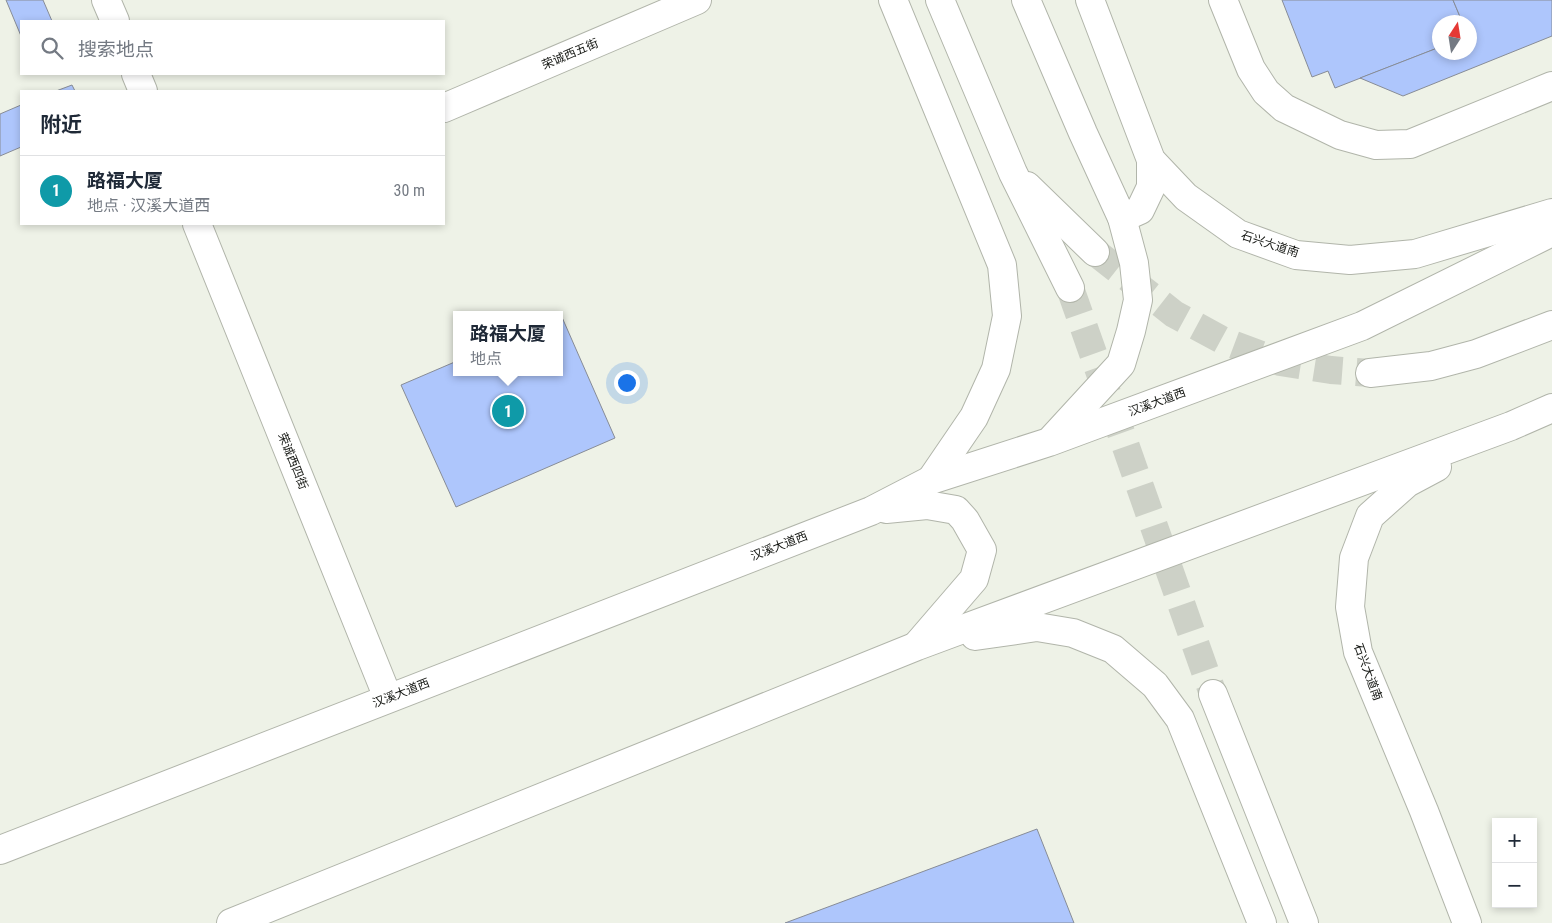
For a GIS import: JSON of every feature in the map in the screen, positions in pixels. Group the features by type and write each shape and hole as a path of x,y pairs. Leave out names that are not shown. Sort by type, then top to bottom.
{"main road":[{"path":"106,0 115,20"},
{"name":"荣诚西五街","path":"445,108 697,0"},
{"path":"893,0 1002,265 1007,316 996,369 974,417 931,480"},
{"path":"940,0 1013,173 1070,288"},
{"path":"1026,0 1122,218 1134,263 1138,300 1121,364 1049,442"},
{"name":"石兴大道南","path":"1090,0 1151,160 1186,197 1238,234 1296,254 1350,260 1415,254 1552,213"},
{"path":"1224,0 1251,69 1266,92 1284,108 1340,135 1376,144 1410,144 1552,86"},
{"path":"136,75 144,90"},
{"path":"1122,218 1140,210 1151,187 1151,160"},
{"path":"1013,173 1095,252"},
{"name":"荣诚西四街","path":"197,225 388,698"},
{"name":"汉溪大道西","path":"0,850 871,511 931,480 1049,442 1362,326 1552,232"},
{"path":"1370,373 1431,366 1476,354 1552,324"},
{"path":"231,923 917,646 1511,426 1552,408"},
{"name":"石兴大道南","path":"1467,923 1424,811 1358,652 1350,607 1354,558 1370,516 1407,484 1511,426"},
{"path":"871,511 927,505 956,510 965,520 982,550 974,579 917,646"},
{"path":"917,646 1037,627 1073,633 1113,650 1155,685 1180,719 1262,923"},
{"path":"1213,694 1304,923"}],"building":[{"path":"6,0 43,0 52,20 20,20 20,34"},
{"path":"1282,0 1453,0 1459,15 1432,15 1432,50 1335,88 1328,71 1312,77"},
{"path":"1453,0 1552,0 1552,36 1403,96 1360,78 1432,50 1432,60 1477,60 1477,15 1459,15"},
{"path":"72,85 74,90 59,90"},
{"path":"20,105 20,147 0,156 0,114"},
{"path":"563,320 615,438 456,507 401,385 453,363 453,376 563,376"},
{"path":"1037,829 1074,923 785,923"}],"tunnel":[{"path":"1095,252 1174,314 1224,341 1280,362 1331,370 1370,373"},
{"path":"1070,288 1213,694"}],"place":[{"name":"路福大厦","path":"508,411"}]}
